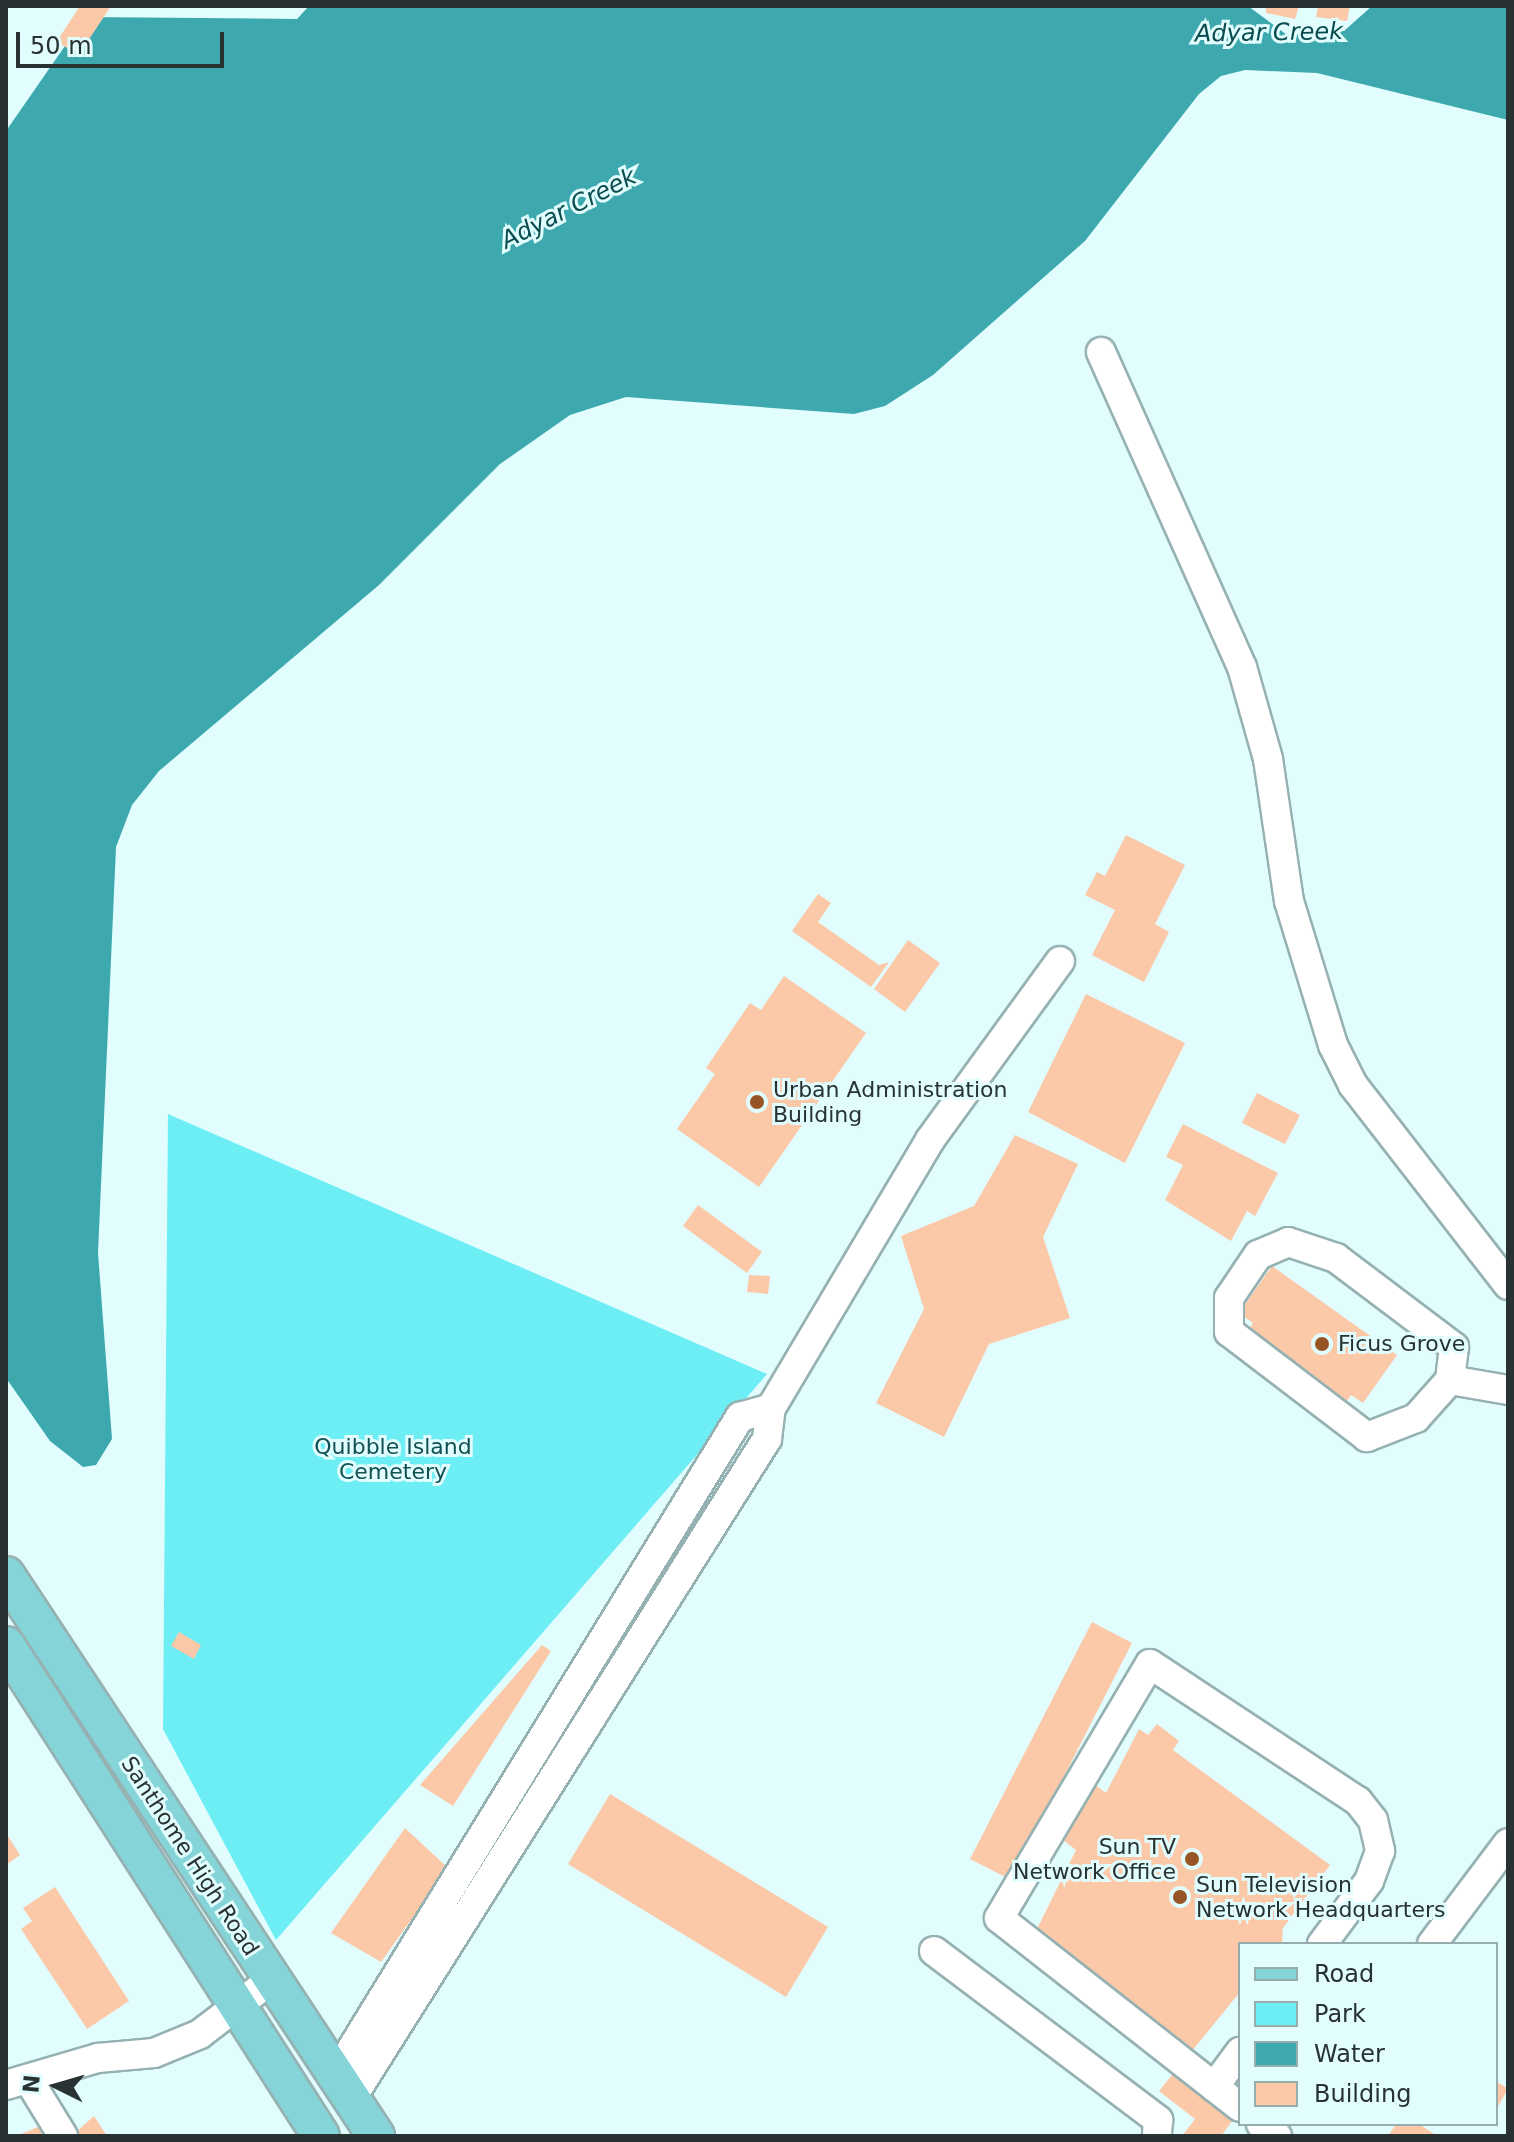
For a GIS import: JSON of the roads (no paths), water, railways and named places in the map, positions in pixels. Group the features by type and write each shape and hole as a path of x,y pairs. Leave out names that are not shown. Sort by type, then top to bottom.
{"main road":[{"name":"Santhome High Road","path":"6,1575 376,2136"},
{"name":"Santhome High Road","path":"6,1645 321,2136"}],"street":[{"path":"1101,352 1242,667 1268,759 1289,901 1333,1045 1353,1085 1507,1281"},
{"path":"343,2088 740,1417 771,1408 930,1140 1060,961"},
{"path":"1288,1242 1336,1258 1454,1347 1450,1380 1416,1418 1367,1437 1229,1332 1229,1298 1258,1255 1288,1242"},
{"path":"1450,1380 1508,1390"},
{"path":"1238,2105 999,1918 1150,1664 1358,1801 1373,1820 1380,1851 1369,1881 1323,1942"},
{"path":"1434,1942 1508,1843"},
{"path":"934,1951 1158,2120 1157,2136"},
{"path":"63,2136 17,2082 98,2058 154,2053 200,2034 271,1980"},
{"path":"1214,2087 1238,2055"}],"water":[{"name":"Adyar Creek","path":"309,6 1248,6 1287,35 1344,31 1372,6 1508,6 1508,120 1317,73 1245,70 1221,76 1199,94 1085,241 933,375 885,406 854,414 626,397 570,415 500,464 379,585 159,771 132,805 116,847 98,1253 112,1439 96,1465 83,1467 50,1441 6,1378 6,131 85,17 297,19"}],"place":[{"name":"Urban Administration Building","path":"757,1102"},
{"name":"Ficus Grove","path":"1322,1344"},
{"name":"Sun TV Network Office","path":"1192,1859"},
{"name":"Sun Television Network Headquarters","path":"1180,1897"}],"park label":[{"name":"Quibble Island Cemetery","path":"393,1458"}]}
